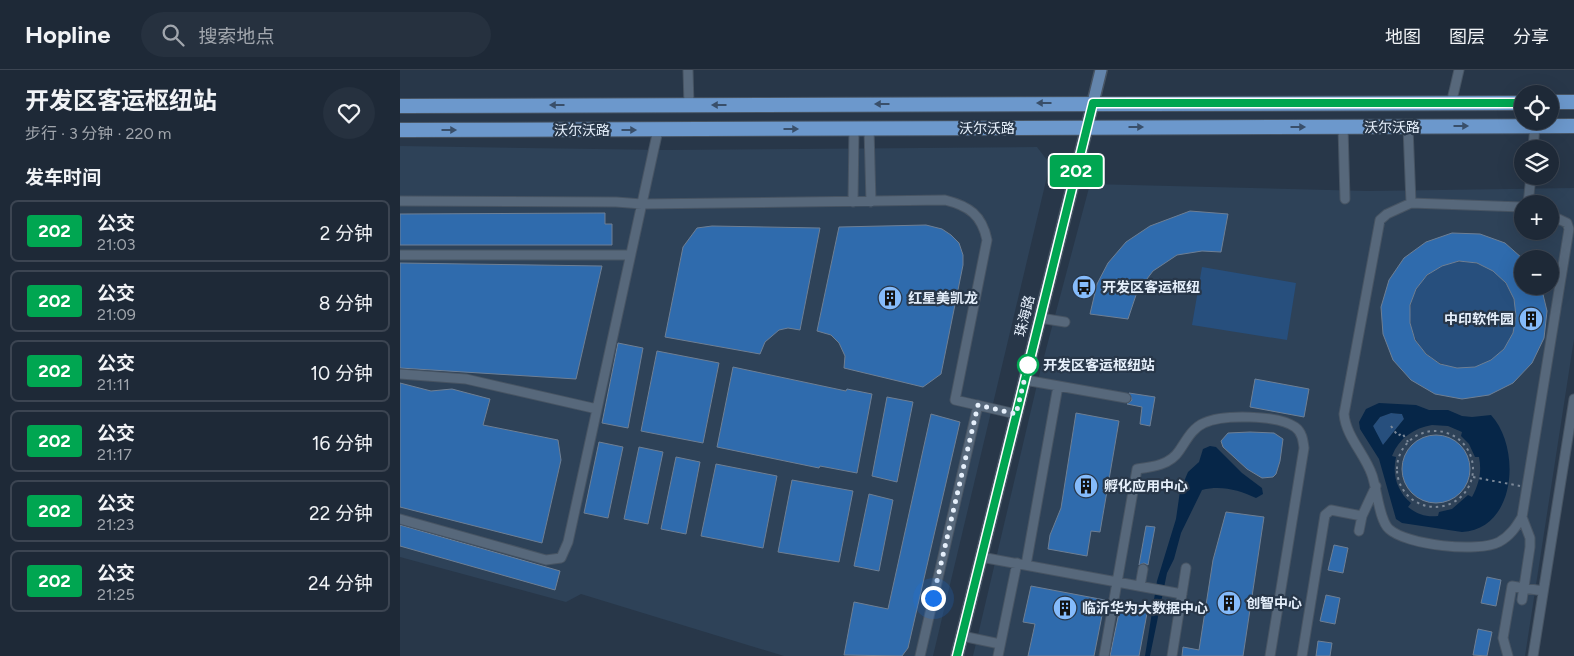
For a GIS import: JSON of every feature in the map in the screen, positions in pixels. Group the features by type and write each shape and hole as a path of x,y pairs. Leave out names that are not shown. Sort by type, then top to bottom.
{"highway":[{"path":"1559,102 1574,102"},
{"name":"沃尔沃路","path":"400,106 1514,103"},
{"name":"沃尔沃路","path":"400,130 1514,126"},
{"name":"沃尔沃路","path":"1559,126 1574,126"}],"main road":[{"name":"珠海路","path":"957,656 1101,70"}],"street":[{"path":"688,70 689,105"},
{"path":"1451,104 1459,70"},
{"path":"1343,127 1345,199"},
{"path":"1408,127 1411,203"},
{"path":"853,202 854,129"},
{"path":"869,129 871,202"},
{"path":"400,519 546,560 561,558 568,542 658,130"},
{"path":"400,201 616,202 642,204 945,200 964,205 977,214 984,226 987,240 955,400 1016,414"},
{"path":"1514,207 1411,203 1387,214 1380,220 1344,414 1347,428 1367,463 1376,486 1382,517 1388,529 1396,534 1421,542 1451,547 1479,548 1491,545 1508,536 1522,517 1569,229 1567,223 1559,219"},
{"path":"400,255 630,255"},
{"path":"1040,318 1065,322"},
{"path":"400,374 466,380 597,409"},
{"path":"1024,380 1126,398"},
{"path":"998,656 1021,564 1058,386"},
{"path":"1532,656 1574,398"},
{"path":"920,656 978,405"},
{"path":"1104,656 1137,469 1154,467 1168,461 1178,453 1188,437 1203,423 1224,417 1276,421 1294,426 1302,434 1304,448 1270,656"},
{"path":"1359,531 1362,516 1376,486"},
{"path":"1302,656 1325,515 1331,510 1362,516"},
{"path":"1522,517 1530,538 1522,600"},
{"path":"981,557 1182,594"},
{"path":"1172,656 1186,568"},
{"path":"1140,586 1143,569"},
{"path":"1508,656 1503,638 1512,586 1543,591"},
{"path":"962,636 1000,644"}],"path":[{"path":"1391,426 1398,436 1402,434 1408,442"},
{"path":"1438,431 1453,435 1466,446 1471,455 1473,477 1463,496 1444,506 1433,507 1413,500 1402,488 1397,472 1402,451 1408,442 1427,432 1438,431"},
{"path":"1473,477 1510,484"}],"shaded area":[{"path":"400,146 665,150 1037,147 1050,164 933,656 784,656 581,594 566,602 400,557"},
{"path":"1090,184 1368,191 1574,188 1574,339 1525,656 973,656 1040,372"},
{"path":"1463,262 1483,266 1501,277 1512,295 1516,315 1512,335 1501,353 1483,364 1463,368 1443,364 1425,353 1414,335 1410,315 1414,295 1425,277 1443,266"},
{"path":"1202,267 1296,283 1287,340 1192,325"},
{"path":"1379,403 1416,405 1429,410 1448,410 1462,416 1491,415 1501,429 1507,446 1510,465 1508,484 1503,502 1494,517 1480,527 1462,532 1402,523 1396,519 1379,459 1360,429 1359,422 1366,409","holes":["1391,413 1402,414 1404,419 1383,445 1373,426 1380,417","1432,425 1448,426 1462,432 1461,436 1469,444 1475,457 1479,457 1480,468 1478,483 1472,497 1468,495 1452,509 1439,512 1438,516 1419,514 1408,507 1411,503 1399,488 1395,476 1396,457 1392,456 1403,439 1413,431"]},
{"path":"1391,413 1402,414 1404,419 1383,445 1380,444 1373,426 1380,417"},
{"path":"1210,446 1216,447 1242,473 1262,488 1263,494 1256,498 1230,489 1202,490 1181,533 1174,559 1167,573 1150,656 1145,656 1157,581 1176,519 1180,491 1188,472 1199,462 1203,449"}],"building":[{"path":"1190,211 1228,214 1221,252 1202,251 1177,255 1153,271 1137,292 1128,319 1090,314 1097,284 1108,263 1126,242 1150,226"},
{"path":"605,213 605,224 612,224 612,245 400,245 400,214"},
{"name":"红星美凯龙","path":"926,225 942,229 951,235 959,243 963,255 963,265 941,374 923,387 844,368 845,356 839,343 831,335 817,331 839,227"},
{"path":"712,226 820,228 800,330 788,328 779,330 765,342 760,354 665,337 683,247 697,228"},
{"name":"中印软件园","path":"1452,233 1480,234 1505,243 1514,251 1514,295 1543,295 1547,311 1544,338 1532,363 1513,383 1489,395 1462,399 1435,394 1411,380 1393,360 1383,334 1381,307 1389,280 1404,258 1426,242","holes":["1459,261 1477,263 1493,271 1506,283 1514,299 1516,316 1513,333 1504,349 1491,360 1475,367 1457,368 1440,364 1426,354 1415,340 1410,323 1410,305 1416,289 1427,275 1442,266"]},
{"path":"400,263 602,266 576,379 400,368"},
{"path":"618,343 643,348 628,428 602,423"},
{"path":"657,351 719,363 703,443 641,431"},
{"path":"733,367 846,391 847,389 872,394 857,473 820,466 819,468 717,447"},
{"path":"1255,379 1309,389 1304,417 1250,407"},
{"path":"400,383 431,391 452,389 490,399 483,425 558,440 561,460 542,543 400,507"},
{"path":"1129,393 1155,397 1150,426 1140,424 1142,407 1127,404 1132,400"},
{"path":"887,397 913,402 897,482 872,476"},
{"path":"1076,413 1119,421 1100,532 1091,531 1087,556 1048,549 1050,535 1061,508"},
{"path":"931,414 960,422 908,648 902,656 844,655 854,602 888,609"},
{"path":"1228,433 1274,433 1283,439 1280,461 1276,474 1273,477 1262,478 1247,469 1223,447 1221,441"},
{"path":"1436,435 1449,438 1460,445 1467,456 1470,469 1467,482 1460,493 1449,500 1436,503 1423,500 1412,493 1405,482 1402,469 1405,456 1412,445 1423,438"},
{"path":"599,442 623,447 608,518 584,513"},
{"path":"639,447 663,452 648,524 624,519"},
{"path":"676,457 700,462 686,534 661,529"},
{"path":"716,464 777,476 763,548 701,536"},
{"path":"792,480 853,491 839,562 778,552"},
{"path":"869,494 893,500 879,571 854,566"},
{"name":"创智中心","path":"1226,512 1264,517 1243,656 1182,656 1183,647 1199,650 1213,560"},
{"path":"400,525 560,571 555,590 400,546"},
{"path":"1146,526 1155,527 1148,565 1144,563 1139,565"},
{"path":"1334,545 1348,548 1343,573 1328,570"},
{"path":"1487,577 1501,580 1496,606 1481,603"},
{"path":"1031,586 1105,600 1094,656 1028,656 1035,624 1023,622"},
{"path":"1326,595 1340,598 1335,624 1320,621"},
{"path":"1121,603 1148,608 1139,656 1110,656"},
{"path":"1478,629 1492,632 1487,656 1473,655"},
{"path":"1318,641 1332,643 1330,656 1316,656"}],"bus line":[{"name":"202","path":"957,656 1093,103 1514,103"}],"place":[{"name":"开发区客运枢纽","path":"1084,287"},
{"name":"红星美凯龙","path":"890,298"},
{"name":"中印软件园","path":"1531,319"},
{"name":"开发区客运枢纽站","path":"1028,365"},
{"name":"孵化应用中心","path":"1086,486"},
{"name":"创智中心","path":"1229,603"},
{"name":"临沂华为大数据中心","path":"1065,608"}],"route":[{"path":"933,598 978,405 1016,414 1028,365"}]}
